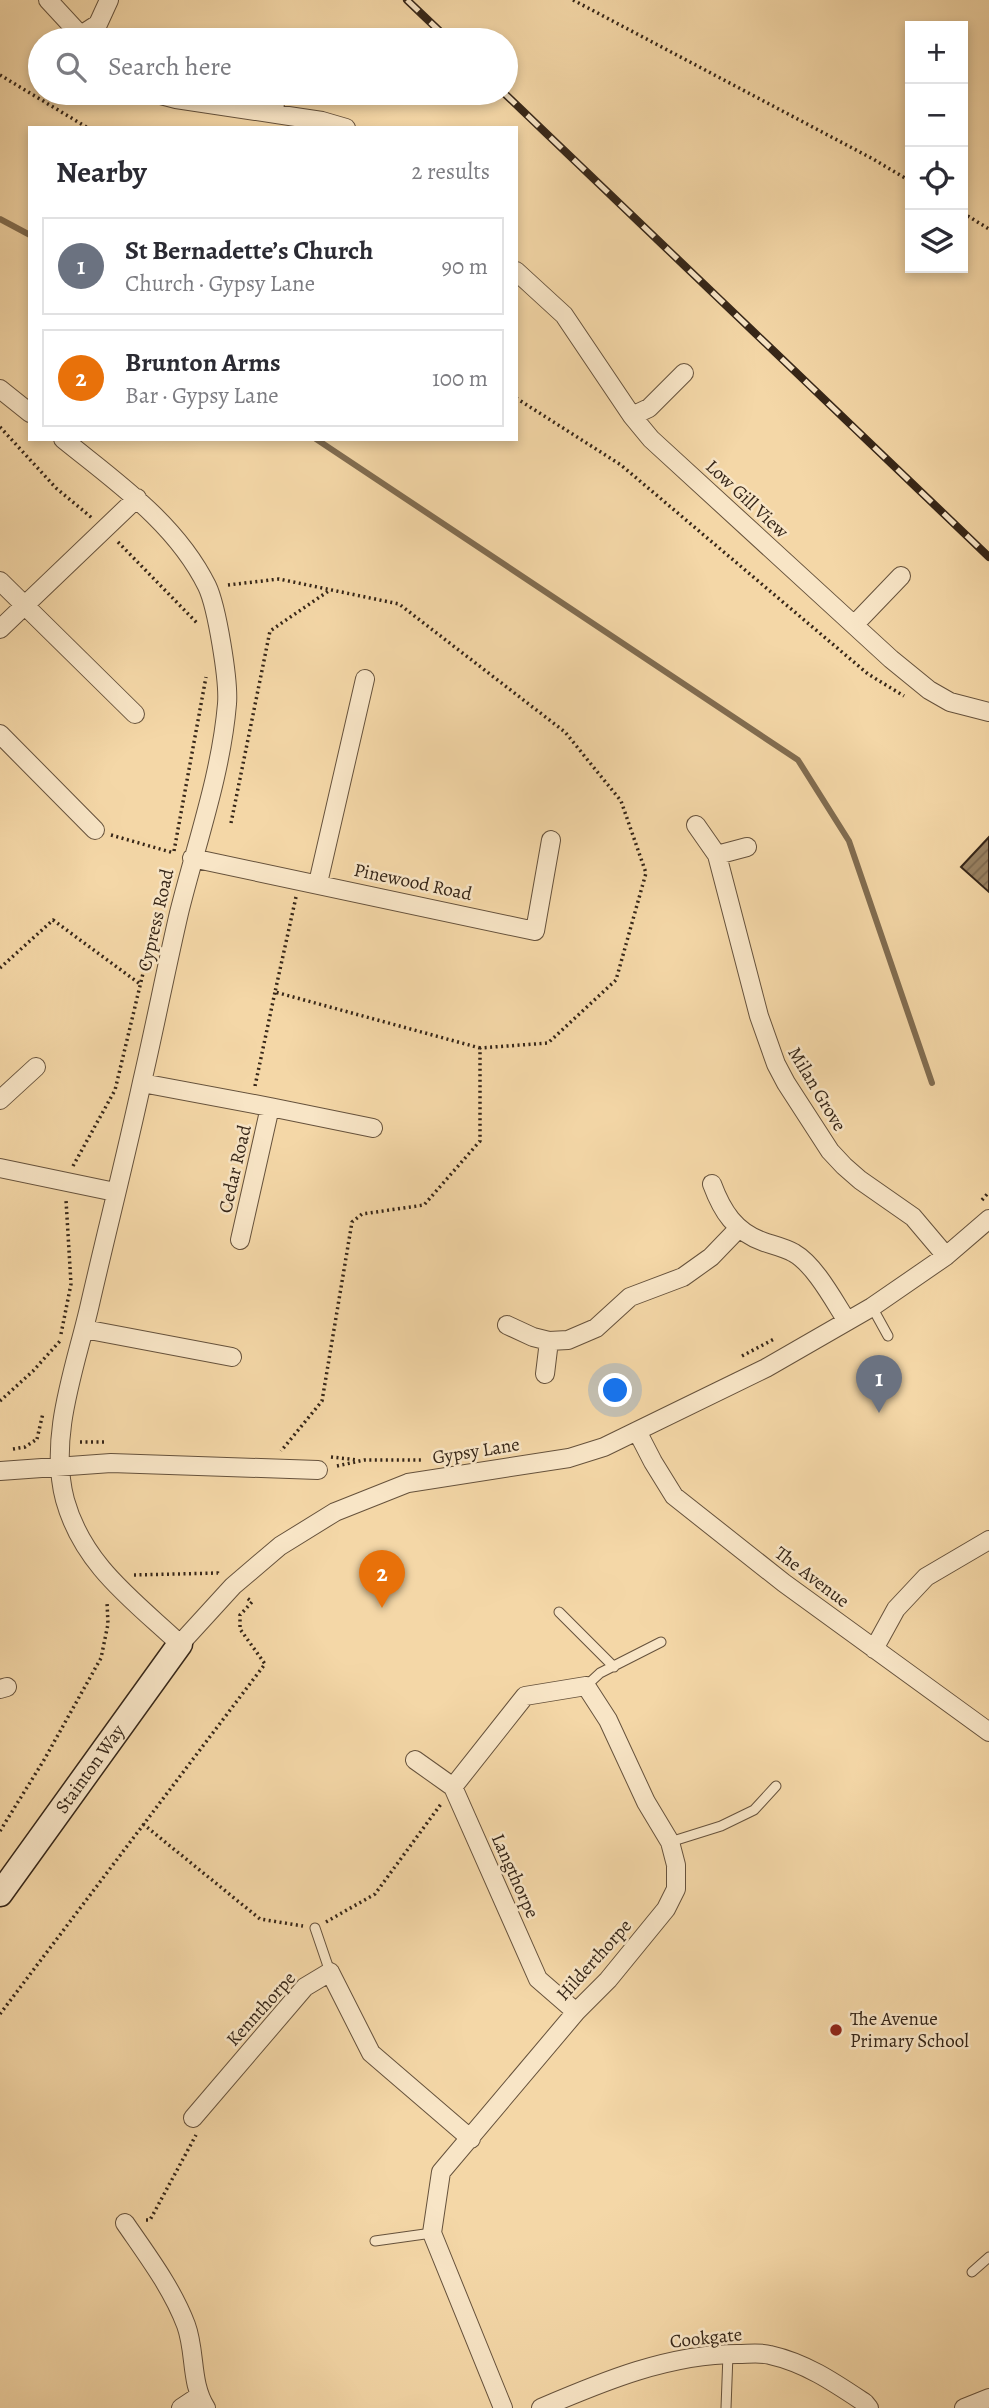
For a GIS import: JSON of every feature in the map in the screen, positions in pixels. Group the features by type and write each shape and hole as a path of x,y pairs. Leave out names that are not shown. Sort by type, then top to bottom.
{"street":[{"path":"48,0 74,28"},
{"path":"94,28 109,0"},
{"path":"221,105 274,112 339,126"},
{"path":"274,112 275,105"},
{"name":"Low Gill View","path":"518,273 570,324 632,416 651,439 929,690 950,702 989,712"},
{"path":"632,416 649,408 684,373"},
{"path":"0,389 28,410"},
{"name":"Cypress Road","path":"58,1467 68,1396 192,858 215,776 228,701 221,641 208,588 177,539 137,498 66,441"},
{"path":"0,629 137,498"},
{"path":"854,625 901,576"},
{"path":"0,581 135,714"},
{"path":"308,882 365,679"},
{"path":"0,734 95,830"},
{"name":"Milan Grove","path":"696,825 717,855 759,1016 776,1064 786,1083 830,1151 860,1180 913,1217 946,1256"},
{"name":"Pinewood Road","path":"192,858 534,931 551,839"},
{"path":"717,855 747,847"},
{"path":"0,1100 36,1067"},
{"name":"Cedar Road","path":"142,1083 373,1128"},
{"name":"Cedar Road","path":"240,1240 270,1107"},
{"path":"0,1168 115,1192"},
{"path":"712,1184 718,1202 738,1229 758,1240 794,1253 809,1266 848,1321"},
{"name":"Gypsy Lane","path":"180,1644 233,1586 280,1546 335,1512 408,1483 569,1458 604,1447 766,1368 872,1307 946,1256 989,1219"},
{"path":"507,1325 549,1341 568,1340 596,1328 630,1297 683,1277 711,1258 738,1229"},
{"path":"84,1329 232,1357"},
{"path":"545,1374 549,1341"},
{"name":"The Avenue","path":"637,1431 674,1496 784,1583 989,1732"},
{"path":"0,1471 111,1463 317,1470"},
{"path":"58,1467 65,1500 77,1533 92,1560 180,1644"},
{"path":"874,1649 896,1609 926,1577 989,1540"},
{"name":"Stainton Way","path":"0,1894 180,1644"},
{"path":"415,1760 453,1787 525,1696 586,1686"},
{"name":"Hilderthorpe","path":"503,2408 432,2233 440,2172 576,2012 608,1980 666,1909 676,1889 676,1866 670,1842 646,1802 608,1720 586,1686"},
{"name":"Langthorpe","path":"453,1787 538,1979 576,2012"},
{"path":"330,1972 372,2053 471,2138"},
{"name":"Kennthorpe","path":"193,2118 305,1987 330,1972"},
{"path":"125,2223 162,2278 187,2326 203,2402 181,2408"},
{"name":"Cookgate","path":"541,2408 606,2380 679,2359 728,2354 768,2354 822,2374 869,2408"},
{"path":"964,2408 989,2398"}],"lane":[{"path":"872,1307 888,1336"},
{"path":"559,1612 614,1667"},
{"path":"586,1686 600,1673 661,1642"},
{"path":"670,1842 721,1826 754,1810 776,1786"},
{"path":"315,1928 330,1972"},
{"path":"375,2241 432,2233"},
{"path":"972,2272 989,2257"},
{"path":"726,2408 728,2354"}],"path":[{"path":"573,0 905,178"},
{"path":"0,75 28,92"},
{"path":"50,105 85,126"},
{"path":"968,216 989,229"},
{"path":"518,399 621,465 868,674 909,699"},
{"path":"0,427 56,488 105,528 199,625"},
{"path":"208,588 279,579 398,604 565,732 621,800 646,873 616,979 548,1043 480,1048 275,992"},
{"path":"231,823 270,631 330,590"},
{"path":"173,853 206,676"},
{"path":"95,830 192,858"},
{"path":"251,1103 275,992 308,882"},
{"path":"0,968 52,920 159,998"},
{"path":"59,1341 71,1284 65,1181 115,1090 154,931"},
{"path":"277,1468 281,1451 321,1401 352,1222 362,1214 424,1205 480,1142 480,1048"},
{"path":"973,1208 989,1192"},
{"path":"0,1401 33,1371 59,1341 84,1329"},
{"path":"732,1362 779,1336"},
{"path":"13,1449 26,1447 37,1438 62,1442"},
{"path":"317,1470 364,1460 431,1460"},
{"path":"0,1832 101,1658 108,1624 107,1600 119,1587 133,1575 218,1573 252,1601 240,1615 240,1629 265,1664 0,2014"},
{"path":"143,1824 260,1919 315,1928 375,1894 453,1787"},
{"path":"125,2223 149,2220 200,2128 193,2118"}],"building":[{"path":"989,837 989,892 961,867"}],"waterway":[{"path":"0,219 28,234"},
{"path":"319,441 798,760 849,841 932,1083"}],"railway":[{"path":"407,0 436,28"},
{"path":"517,105 989,557"}],"place":[{"name":"St Bernadette’s Church","path":"879,1413"},
{"name":"Brunton Arms","path":"382,1608"},
{"name":"The Avenue Primary School","path":"836,2030"}]}
